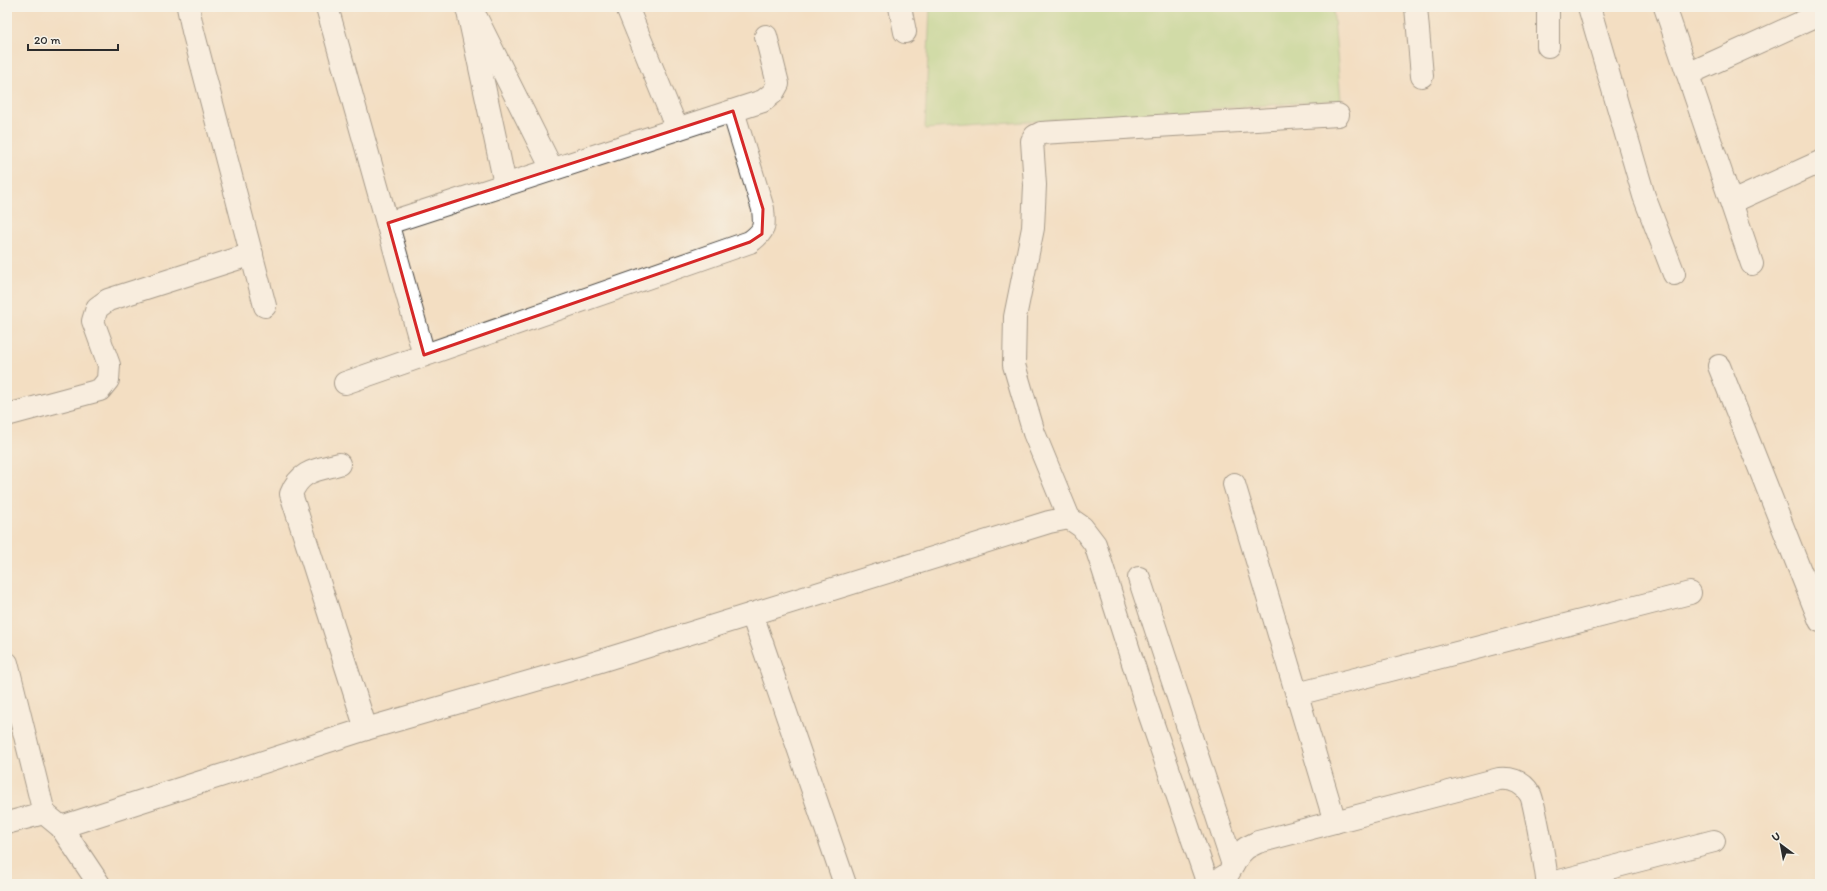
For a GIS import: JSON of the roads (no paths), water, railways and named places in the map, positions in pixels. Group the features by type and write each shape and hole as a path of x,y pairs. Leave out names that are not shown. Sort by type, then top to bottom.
{"street":[{"path":"188,7 265,306"},
{"path":"327,7 424,355"},
{"path":"466,7 505,184"},
{"path":"471,7 552,169"},
{"path":"627,7 677,129"},
{"path":"900,7 905,32"},
{"path":"1416,7 1422,76"},
{"path":"1548,7 1548,46"},
{"path":"1589,7 1644,196 1674,274"},
{"path":"1666,7 1752,264"},
{"path":"1688,74 1820,14"},
{"path":"388,223 763,101 774,94 778,84 766,36"},
{"path":"346,382 750,242 762,234 765,223 763,209 733,111"},
{"path":"1338,115 1041,133 1035,136 1031,147 1035,185 1033,228 1015,317 1013,340 1014,365 1034,433 1069,518 1082,527 1095,544 1148,710 1210,884 1228,874 1232,864 1246,848 1258,842 1499,779 1509,778 1517,781 1531,795 1548,884 1714,841"},
{"path":"1732,202 1820,162"},
{"path":"7,415 100,390 108,380 109,365 93,321 97,308 108,300 252,254"},
{"path":"1719,366 1820,621"},
{"path":"339,464 302,475 294,485 291,494 366,729"},
{"path":"1234,484 1336,822"},
{"path":"61,827 366,729 581,667 1048,522 1069,518"},
{"path":"1140,578 1232,864"},
{"path":"1297,694 1690,593"},
{"path":"752,614 845,884"},
{"path":"7,663 44,812 61,827 99,884"},
{"path":"7,823 44,812"}]}
